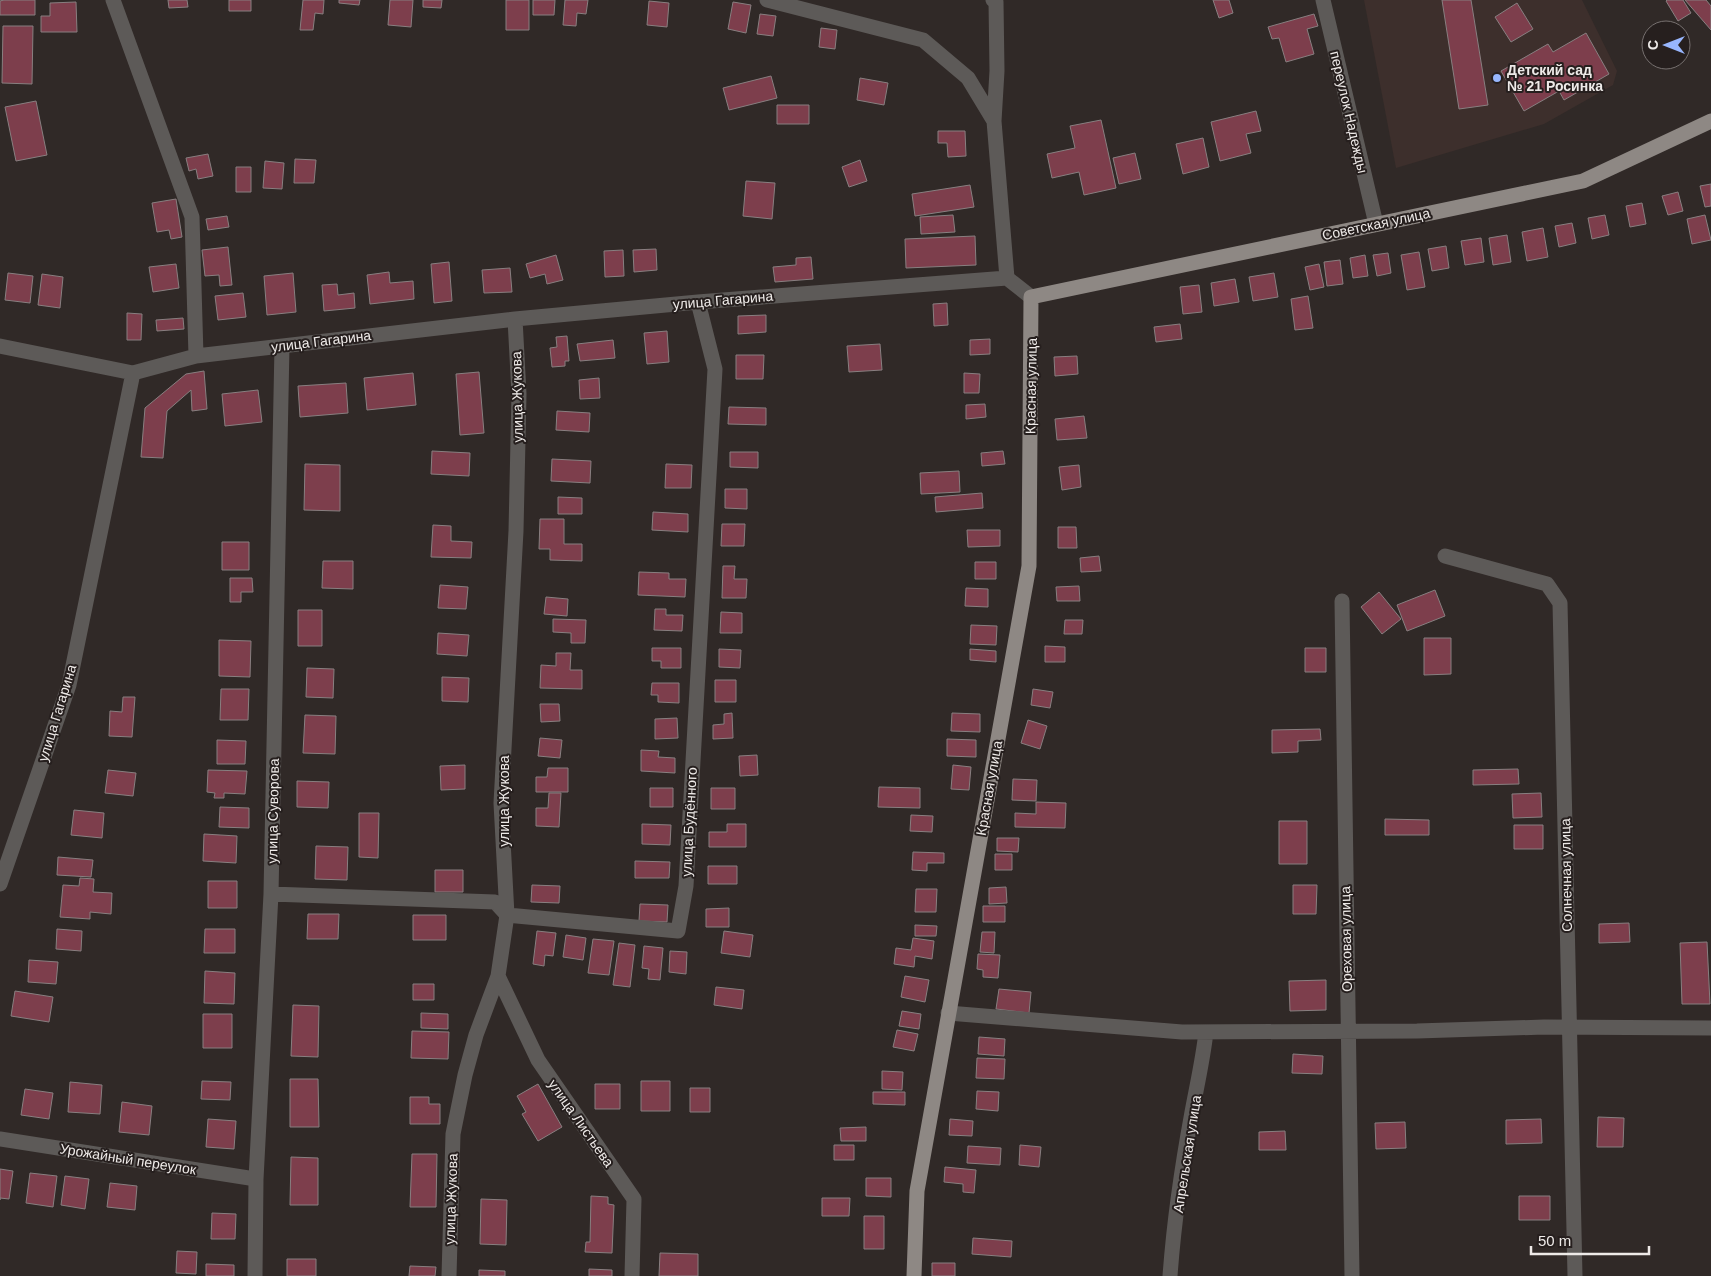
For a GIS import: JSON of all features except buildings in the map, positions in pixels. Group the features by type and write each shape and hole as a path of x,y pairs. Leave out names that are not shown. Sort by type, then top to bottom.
{"main road":[{"name":"Советская улица","path":"1032,297 1583,181 1711,121"},
{"name":"Красная улица","path":"914,1276 916,1191 1029,566 1032,297"}],"street":[{"path":"113,0 192,217 196,356"},
{"path":"767,0 923,40 968,78 994,121"},
{"path":"993,0 996,2 997,71 994,121 1007,278 1032,297"},
{"name":"переулок Надежды","path":"1323,0 1376,224"},
{"name":"улица Гагарина","path":"0,884 69,685 133,373 196,356 515,319 698,302 1007,278"},
{"name":"улица Будённого","path":"271,894 495,902 507,915 678,931 686,886 715,369 698,302"},
{"name":"улица Жукова","path":"449,1276 453,1134 465,1075 476,1035 498,976 507,915 502,803 516,531 519,394 515,319"},
{"path":"0,346 133,373"},
{"name":"улица Суворова","path":"255,1276 256,1179 271,894 282,346"},
{"name":"Солнечная улица","path":"1445,556 1547,584 1560,603 1575,1276"},
{"name":"Ореховая улица","path":"1342,601 1352,1276"},
{"name":"улица Листьева","path":"498,976 538,1060 634,1199 632,1276"},
{"path":"948,1013 1182,1032 1711,1028"},
{"name":"Апрельская улица","path":"1170,1276 1174,1235 1192,1113 1206,1032"},
{"name":"Урожайный переулок","path":"0,1139 256,1179"}],"shaded area":[{"name":"Детский сад № 21 Росинка","path":"1364,0 1582,0 1617,71 1613,85 1544,124 1396,168"}],"place":[{"name":"Детский сад № 21 Росинка","path":"1497,78"}]}
